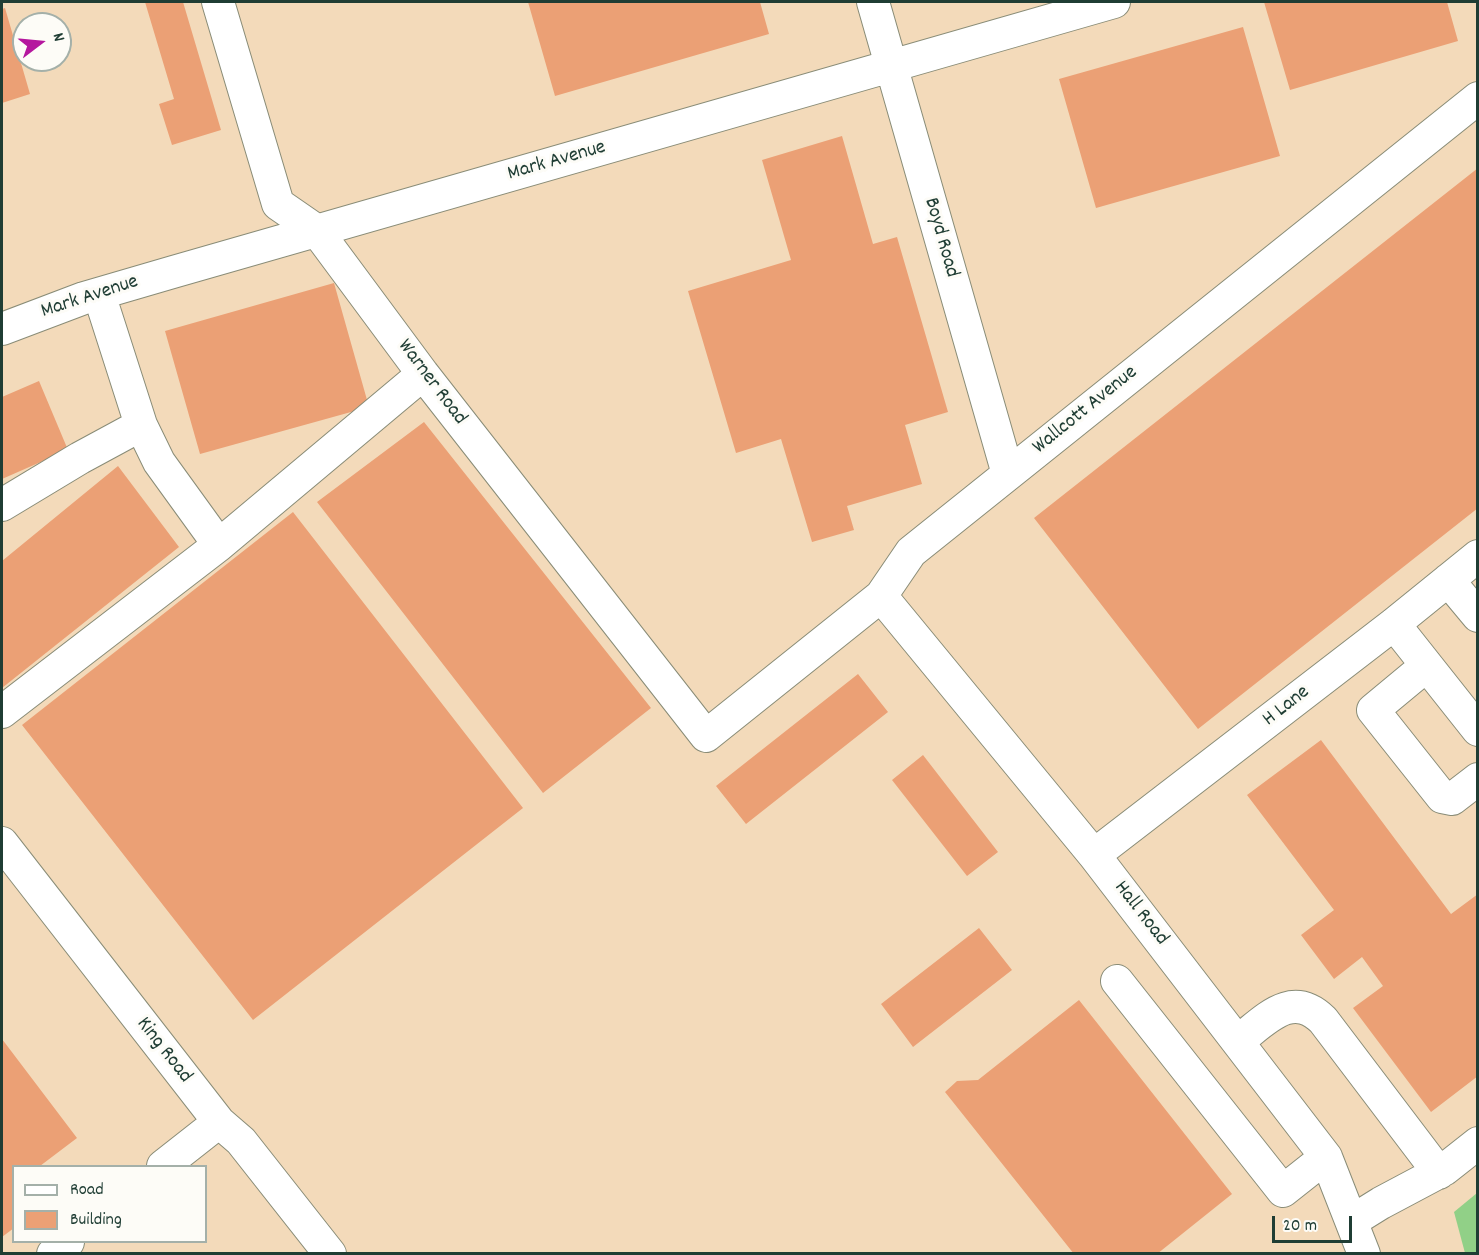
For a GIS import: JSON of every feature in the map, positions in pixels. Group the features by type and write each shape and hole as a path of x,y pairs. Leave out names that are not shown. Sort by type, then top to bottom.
{"street":[{"name":"Warner Road","path":"218,2 278,204 317,231 423,374 706,736"},
{"name":"Boyd Road","path":"873,2 1008,474"},
{"name":"Mark Avenue","path":"2,329 99,294 1114,2"},
{"name":"Wallcott Avenue","path":"706,736 880,596 911,552 1478,98"},
{"path":"99,294 141,425 159,462 219,545"},
{"path":"2,712 219,545 423,374"},
{"path":"2,505 80,458 141,425"},
{"name":"H Lane","path":"1094,855 1394,624 1478,556"},
{"path":"1448,580 1478,616"},
{"name":"Hall Road","path":"880,596 1094,855 1326,1157 1364,1254"},
{"path":"1394,624 1478,730"},
{"path":"1426,666 1373,710 1442,797 1452,799 1478,779"},
{"name":"King Road","path":"3,847 219,1122 241,1141 330,1254"},
{"path":"1117,981 1283,1191 1326,1157"},
{"path":"1238,1041 1286,1007 1294,1005 1314,1011 1439,1173"},
{"path":"165,1165 219,1122"},
{"path":"1352,1221 1439,1173 1478,1143"},
{"path":"53,1254 67,1243"}],"green space":[{"path":"1477,1193 1477,1253 1465,1253 1454,1212"}],"building":[{"path":"145,2 183,2 221,130 172,145 159,104 174,99"},
{"path":"528,2 760,2 769,34 555,96"},
{"path":"1264,2 1447,2 1458,41 1290,90"},
{"path":"5,8 12,32 12,72 24,72 30,94 2,103 2,9"},
{"path":"1243,27 1280,156 1096,208 1059,79"},
{"path":"842,136 873,244 897,237 948,412 905,425 922,484 847,506 854,530 812,542 781,439 736,453 688,291 791,260 762,160"},
{"path":"1478,168 1478,508 1198,729 1034,518"},
{"path":"334,283 369,407 200,454 165,331"},
{"path":"39,381 68,450 2,479 2,397"},
{"path":"424,422 651,708 543,793 317,502"},
{"path":"118,466 179,547 2,688 2,561"},
{"path":"293,512 523,808 253,1020 22,725"},
{"path":"858,674 888,712 746,824 716,786"},
{"path":"1321,740 1451,914 1478,894 1478,1076 1431,1112 1353,1008 1383,986 1362,957 1334,979 1301,935 1334,910 1247,795"},
{"path":"923,755 998,852 967,876 892,780"},
{"path":"979,928 1012,970 913,1047 881,1004"},
{"path":"1079,1000 1232,1194 1157,1254 1074,1254 945,1092 957,1081 978,1080"},
{"path":"2,1039 77,1138 41,1165 12,1165 12,1230 2,1237"}]}
